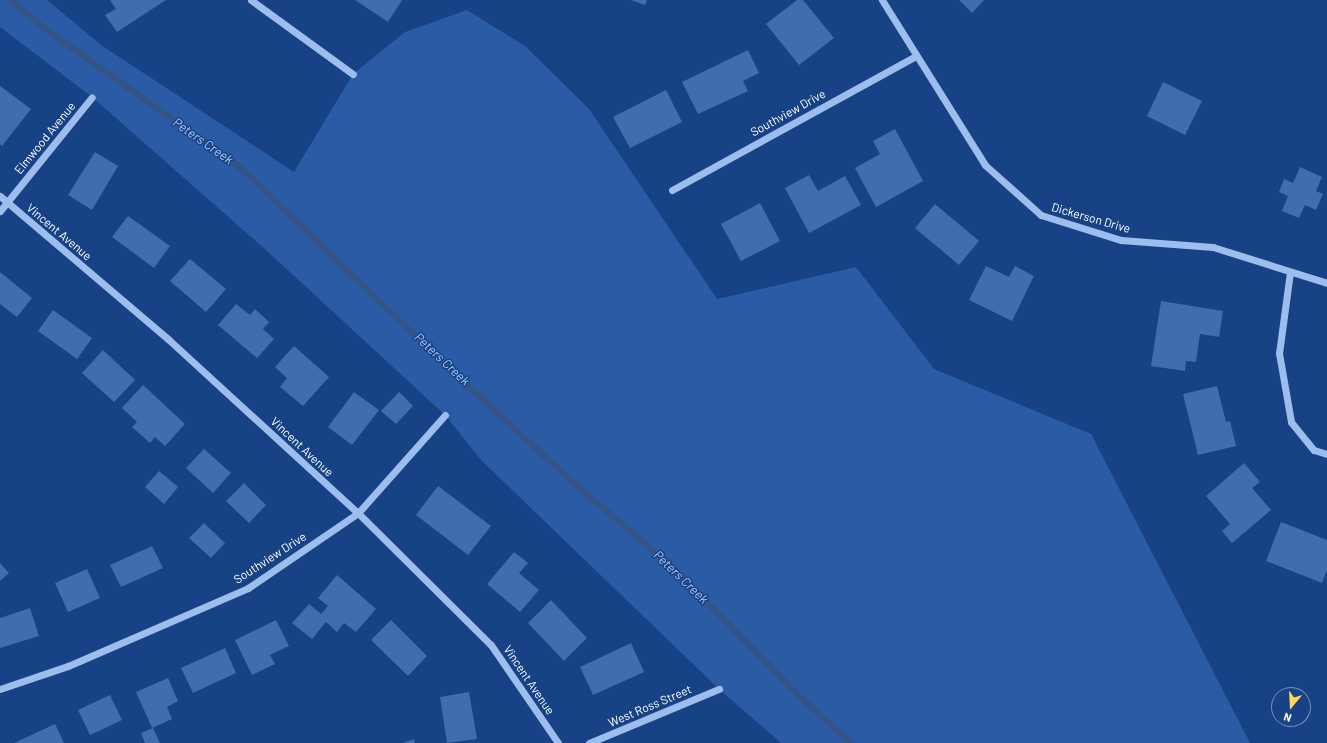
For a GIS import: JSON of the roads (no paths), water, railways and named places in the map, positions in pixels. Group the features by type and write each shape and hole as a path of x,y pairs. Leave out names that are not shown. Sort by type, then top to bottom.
{"street":[{"path":"250,0 353,74"},
{"name":"Dickerson Drive","path":"882,0 985,165 1041,215 1121,240 1213,247 1327,283"},
{"name":"Southview Drive","path":"672,190 916,56"},
{"name":"Elmwood Avenue","path":"0,211 92,97"},
{"name":"Vincent Avenue","path":"0,196 168,339 358,513 491,645 558,743"},
{"path":"1290,272 1279,353 1292,422 1314,450 1327,454"},
{"name":"Southview Drive","path":"0,690 68,666 248,588 358,513 445,415"},
{"name":"West Ross Street","path":"589,743 719,689"}],"waterway":[{"name":"Peters Creek","path":"11,0 44,28 241,168 471,389 576,485 669,564 799,696 851,743"}]}
